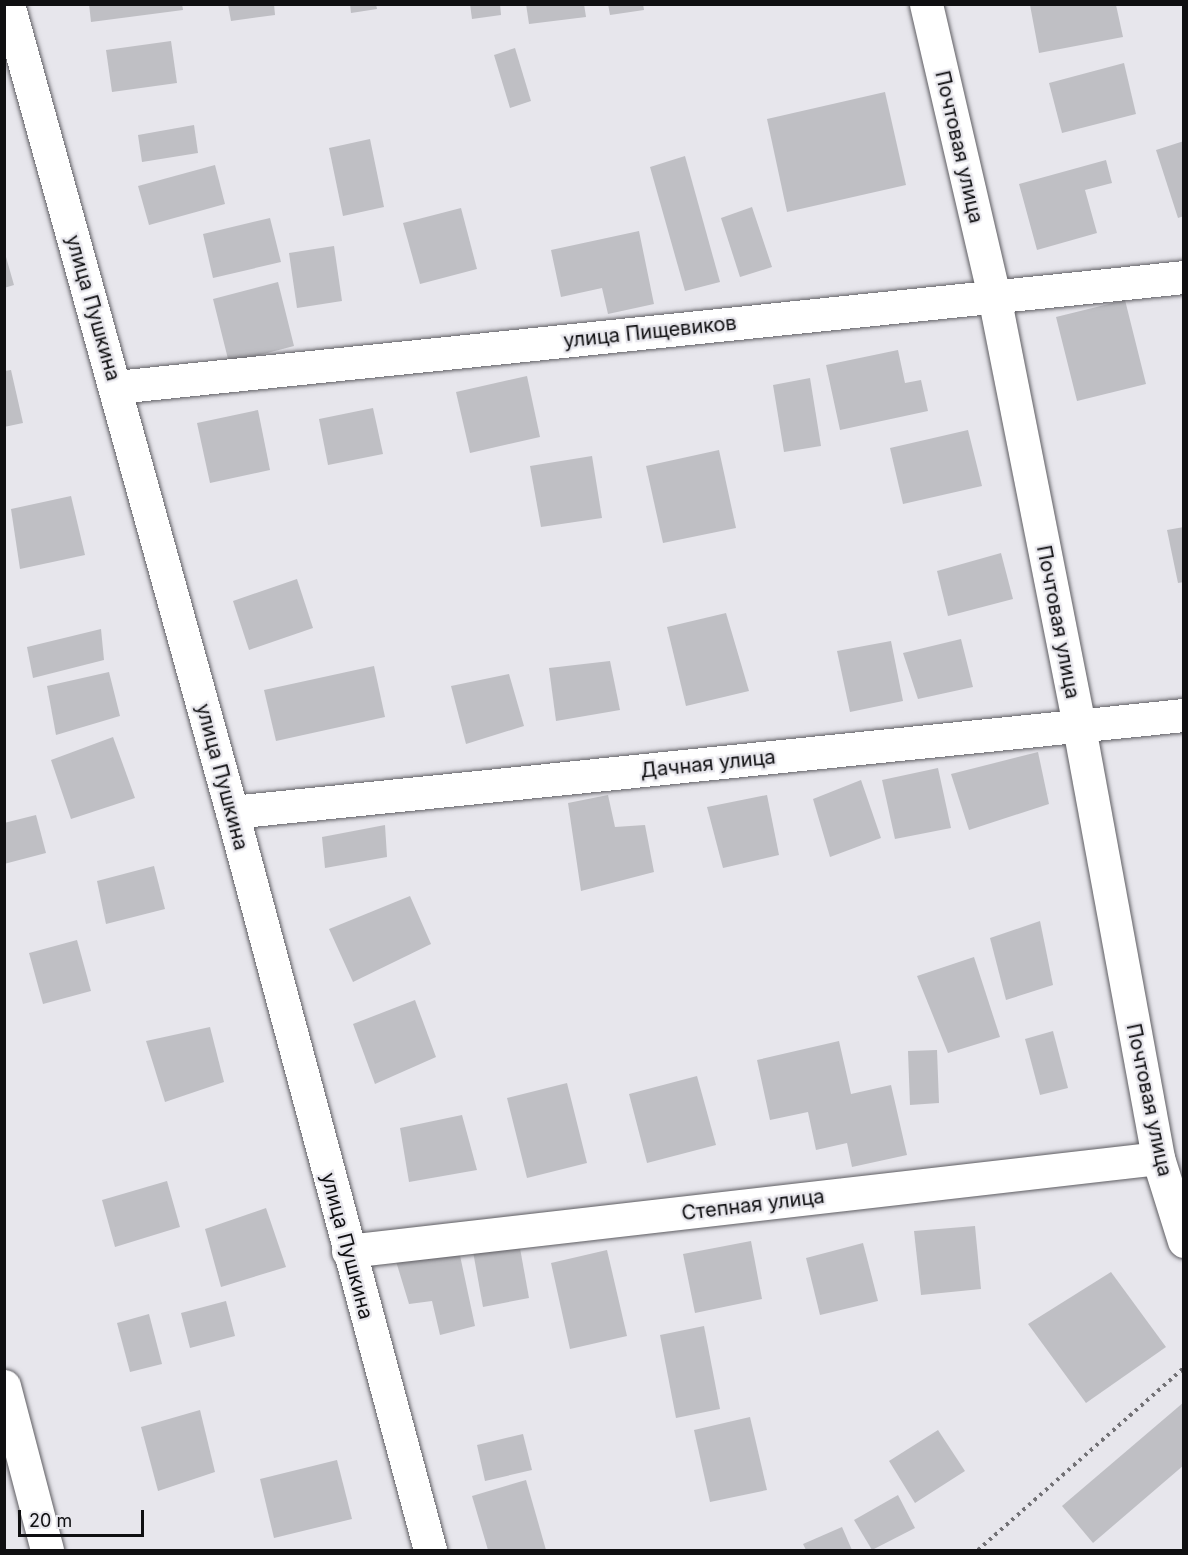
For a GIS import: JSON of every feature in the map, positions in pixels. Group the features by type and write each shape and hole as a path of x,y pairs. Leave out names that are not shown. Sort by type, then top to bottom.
{"street":[{"name":"улица Пушкина","path":"8,4 232,812 430,1551"},
{"name":"Почтовая улица","path":"926,4 994,296 1079,727 1158,1158 1184,1241"},
{"name":"улица Пищевиков","path":"116,387 1184,277"},
{"name":"Дачная улица","path":"232,812 1184,715"},
{"name":"Степная улица","path":"348,1251 1158,1158"},
{"path":"4,1386 48,1551"}],"path":[{"path":"978,1551 1184,1368"}],"building":[{"path":"89,4 182,4 183,10 91,22"},
{"path":"228,4 274,4 275,15 231,21"},
{"path":"350,4 376,4 377,9 351,13"},
{"path":"470,4 500,4 501,15 472,19"},
{"path":"526,4 584,4 586,17 529,24"},
{"path":"608,4 643,4 644,10 610,15"},
{"path":"1030,5 1116,5 1123,37 1039,53"},
{"path":"171,41 177,83 112,92 106,50"},
{"path":"515,48 531,101 510,108 494,55"},
{"path":"1124,63 1136,114 1062,133 1049,83"},
{"path":"885,92 906,185 787,212 767,119"},
{"path":"194,125 198,153 142,162 138,135"},
{"path":"370,139 384,207 343,216 329,148"},
{"path":"1184,141 1184,216 1178,218 1156,150"},
{"path":"685,156 720,282 685,291 650,167"},
{"path":"1106,160 1112,183 1085,190 1097,233 1037,250 1019,184"},
{"path":"215,165 225,204 149,225 138,186"},
{"path":"752,207 772,267 740,277 721,218"},
{"path":"461,208 477,269 420,284 403,223"},
{"path":"270,218 281,262 213,278 203,234"},
{"path":"639,231 654,304 608,314 602,288 561,297 551,250"},
{"path":"334,246 342,301 297,308 289,253"},
{"path":"4,250 14,285 4,288"},
{"path":"278,282 294,346 229,363 213,299"},
{"path":"1125,300 1146,384 1077,401 1056,317"},
{"path":"898,350 905,383 921,380 928,411 840,430 826,365"},
{"path":"11,370 23,423 4,427 4,371"},
{"path":"527,376 540,437 470,453 456,392"},
{"path":"810,378 821,446 784,452 773,385"},
{"path":"373,408 383,454 328,465 319,419"},
{"path":"258,410 270,470 210,483 197,423"},
{"path":"968,430 982,486 903,504 890,448"},
{"path":"719,450 736,528 663,543 646,466"},
{"path":"592,456 602,518 541,527 530,466"},
{"path":"71,496 85,555 20,569 11,509"},
{"path":"1184,527 1184,582 1178,583 1167,530"},
{"path":"1001,553 1013,599 948,616 937,571"},
{"path":"297,579 313,628 249,650 233,601"},
{"path":"726,613 749,691 686,706 667,627"},
{"path":"101,629 104,660 33,678 27,647"},
{"path":"961,639 973,687 918,699 903,653"},
{"path":"891,641 903,701 850,712 837,651"},
{"path":"610,661 620,710 556,721 549,668"},
{"path":"374,666 385,717 276,741 264,690"},
{"path":"109,672 120,716 56,735 47,686"},
{"path":"509,674 524,726 466,744 451,686"},
{"path":"113,737 135,798 71,819 51,760"},
{"path":"1038,752 1049,804 969,830 951,774"},
{"path":"938,768 951,828 895,839 882,780"},
{"path":"861,780 881,838 830,857 813,799"},
{"path":"608,795 615,827 645,825 654,872 581,891 568,803"},
{"path":"767,795 779,855 723,868 707,807"},
{"path":"36,815 46,853 4,864 4,823"},
{"path":"385,825 387,857 325,868 322,837"},
{"path":"154,866 165,909 106,924 97,881"},
{"path":"410,896 431,944 353,982 329,929"},
{"path":"1040,921 1053,985 1006,1000 990,938"},
{"path":"77,940 91,991 43,1004 29,953"},
{"path":"974,957 1000,1037 948,1053 917,976"},
{"path":"415,1000 436,1057 375,1084 353,1024"},
{"path":"210,1027 224,1082 165,1102 146,1041"},
{"path":"1053,1031 1068,1088 1040,1095 1025,1039"},
{"path":"839,1041 851,1094 891,1085 907,1155 852,1167 847,1143 816,1150 808,1112 770,1120 757,1060"},
{"path":"937,1050 939,1103 910,1105 908,1051"},
{"path":"697,1076 716,1145 647,1163 629,1094"},
{"path":"567,1083 587,1163 527,1178 507,1098"},
{"path":"462,1115 477,1170 409,1182 400,1128"},
{"path":"167,1181 180,1227 115,1247 102,1200"},
{"path":"266,1208 286,1267 221,1287 205,1229"},
{"path":"975,1226 981,1289 921,1295 914,1231"},
{"path":"518,1237 529,1298 483,1307 472,1246"},
{"path":"751,1241 762,1299 695,1313 683,1254"},
{"path":"863,1243 878,1301 820,1315 806,1258"},
{"path":"458,1246 475,1326 440,1335 432,1301 409,1304 395,1258"},
{"path":"607,1250 627,1336 570,1349 551,1263"},
{"path":"1111,1272 1166,1347 1086,1403 1028,1324"},
{"path":"226,1301 235,1336 190,1348 181,1313"},
{"path":"149,1314 162,1364 130,1372 117,1323"},
{"path":"704,1326 720,1409 676,1418 660,1335"},
{"path":"1184,1402 1184,1465 1093,1543 1062,1506"},
{"path":"200,1410 215,1472 158,1491 141,1427"},
{"path":"750,1417 767,1490 710,1502 694,1430"},
{"path":"938,1430 965,1471 915,1503 889,1461"},
{"path":"523,1434 532,1470 485,1481 477,1445"},
{"path":"337,1460 352,1519 274,1538 260,1479"},
{"path":"526,1480 546,1550 488,1550 472,1496"},
{"path":"898,1495 915,1528 872,1550 854,1520"},
{"path":"842,1527 852,1550 806,1550 803,1544"}]}
